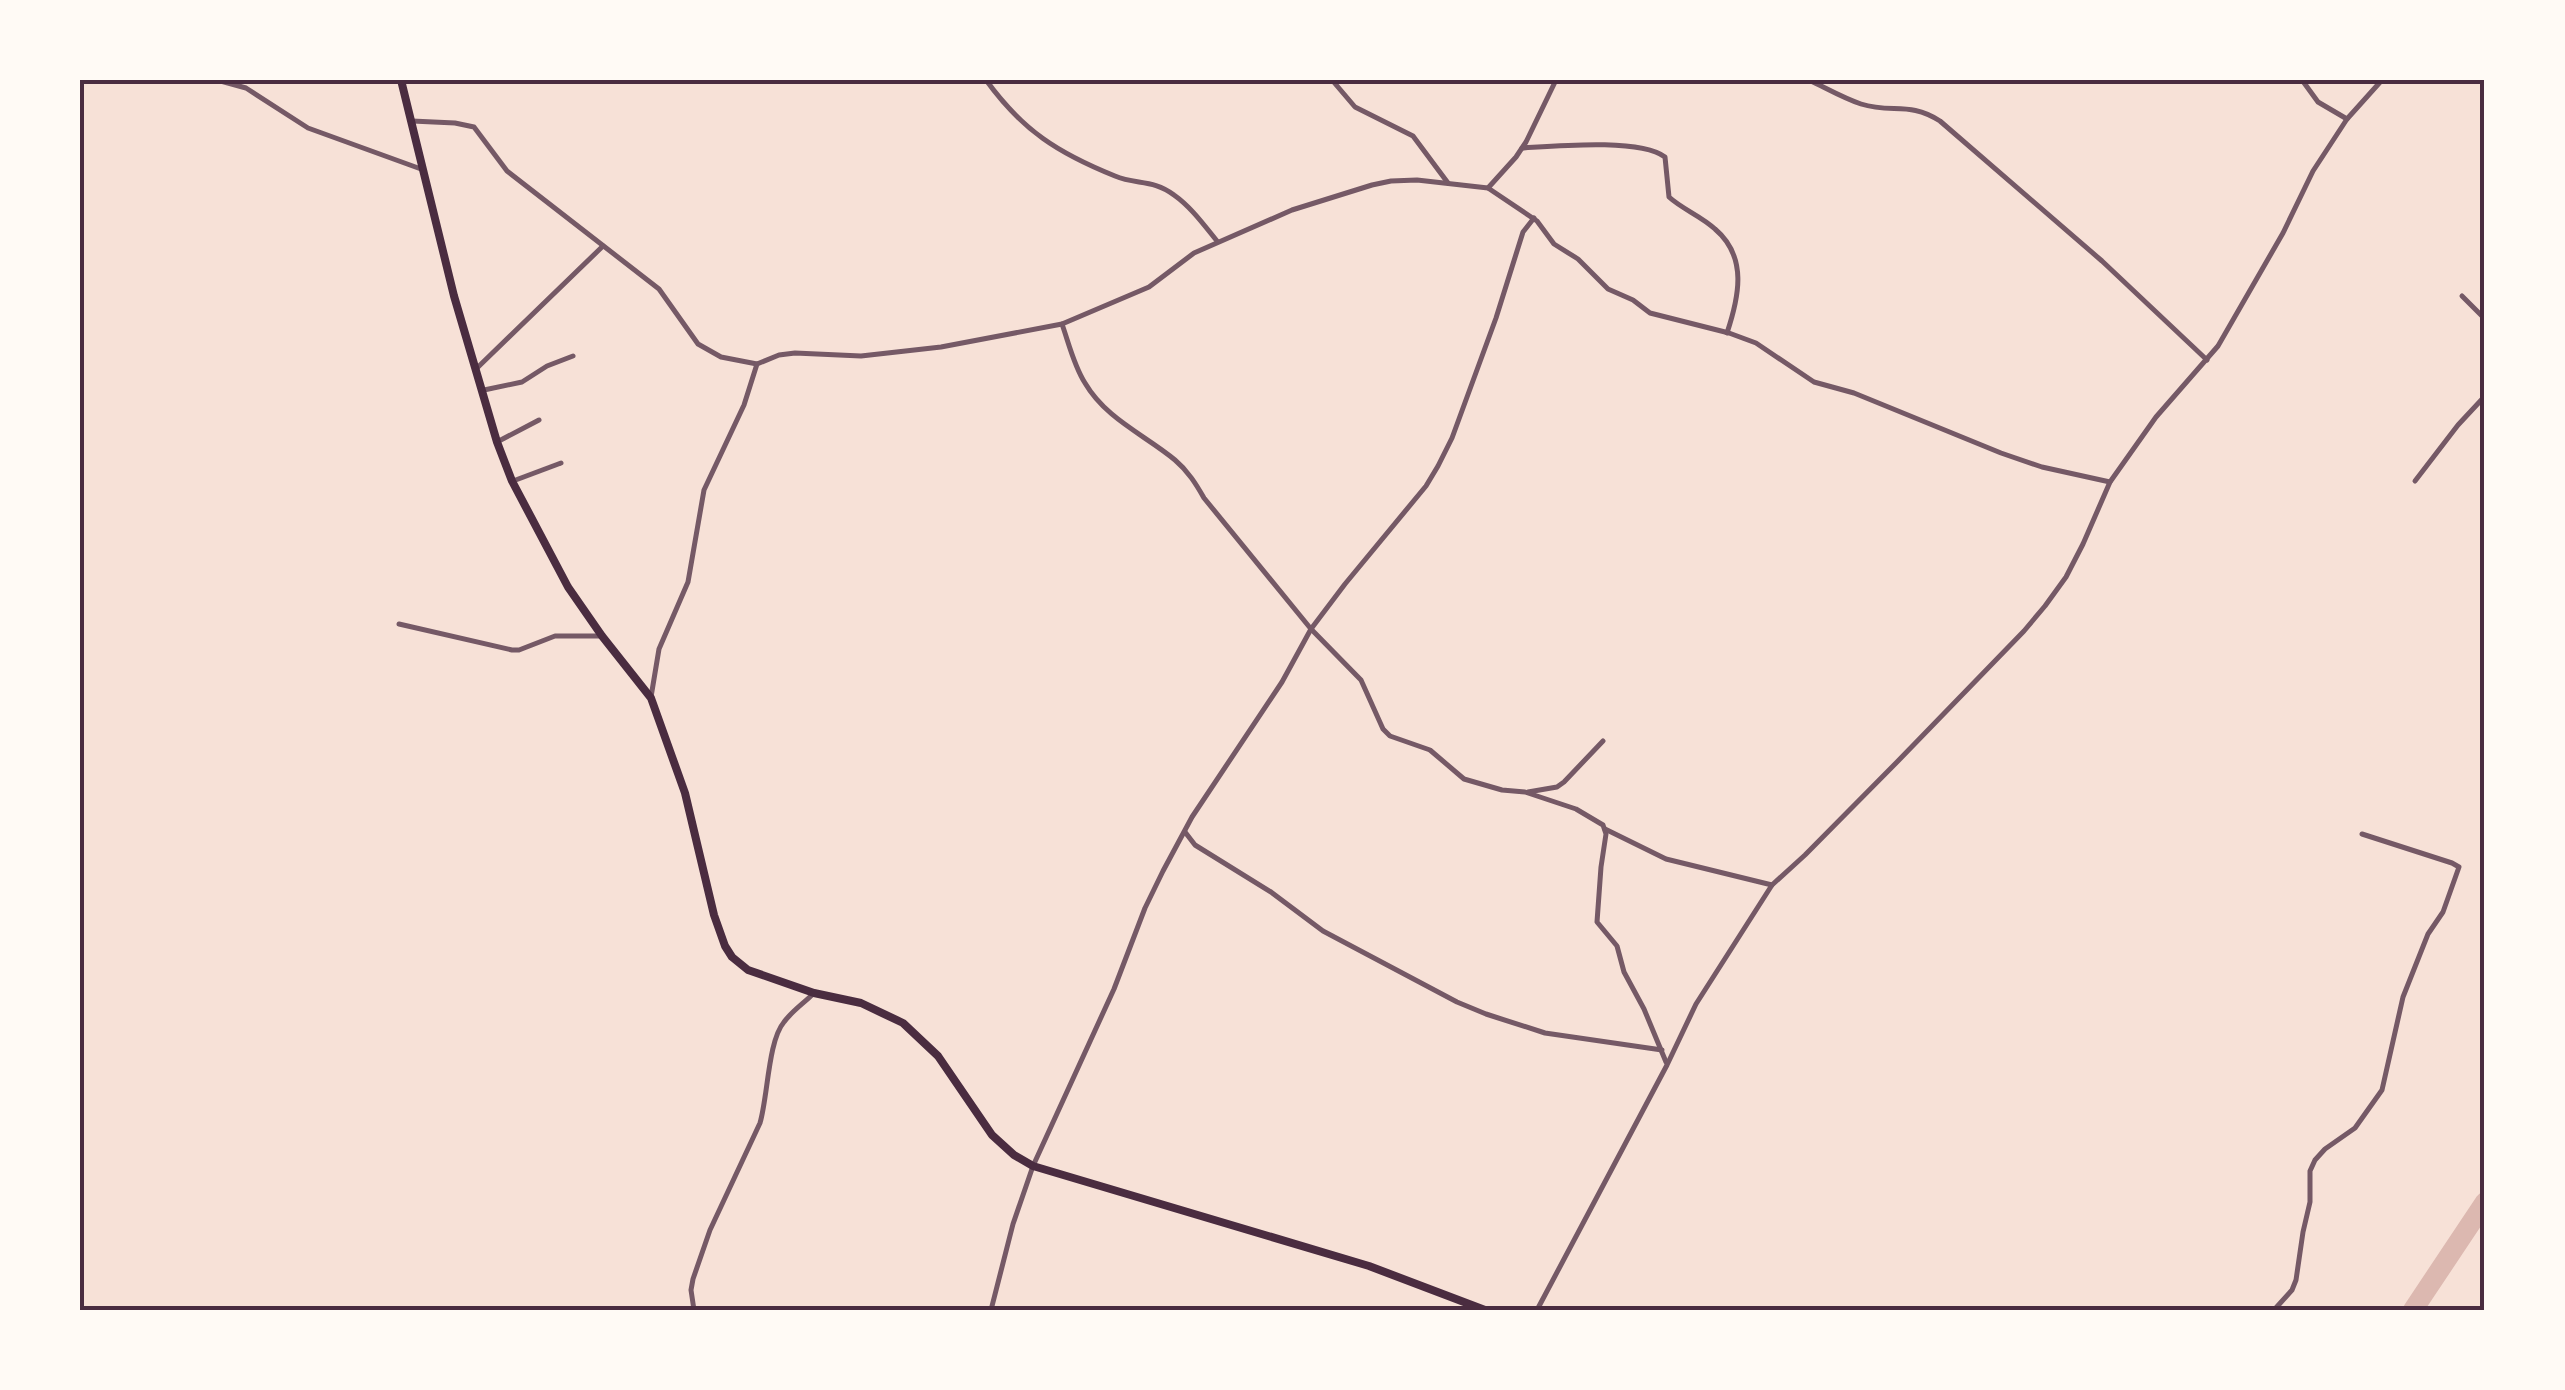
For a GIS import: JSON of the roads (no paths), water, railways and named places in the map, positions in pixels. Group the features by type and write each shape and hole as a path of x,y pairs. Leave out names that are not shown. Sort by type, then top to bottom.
{"main road":[{"path":"401,80 454,296 497,442 512,481 561,575 651,698 685,792 714,915 732,957 748,970 814,993 862,1002 903,1022 938,1056 992,1134 1014,1155 1033,1166 1369,1266 1485,1310"}],"street":[{"path":"217,80 246,88 308,128 421,169"},
{"path":"986,80 1021,123 1058,151 1115,176 1162,188 1176,196 1217,241"},
{"path":"1332,80 1355,106 1413,136 1448,183"},
{"path":"1488,188 1522,148 1556,80"},
{"path":"1808,80 1861,104 1918,110 1940,122 2113,270 2207,360"},
{"path":"2302,80 2318,102 2347,119"},
{"path":"1536,1310 1704,990 1772,885 1897,762 2044,606 2066,577 2110,482 2156,417 2224,336 2313,171 2347,119 2382,80"},
{"path":"412,121 474,127 507,171 646,276 659,288 698,344 721,357 757,364 795,353 861,356 940,348 1062,324 1150,287 1185,259 1217,241 1292,210 1372,184 1417,180 1488,188 1534,218 1554,244 1578,259 1608,290 1633,300 1650,314 1761,346 1814,382 1854,393 1983,446 2042,467 2110,482"},
{"path":"1522,148 1596,145 1656,151 1664,157 1668,197 1714,227 1724,238 1738,270 1737,304 1726,333"},
{"path":"991,1310 1008,1240 1033,1166 1114,989 1145,908 1185,832 1282,682 1311,629 1426,486 1452,438 1523,232 1534,218"},
{"path":"476,369 602,246"},
{"path":"2462,296 2485,319"},
{"path":"1062,324 1084,382 1096,398 1192,477 1204,498 1311,629 1361,680 1390,736 1430,750 1464,779 1576,808 1606,830 1666,858 1772,885"},
{"path":"483,391 526,380 546,366 573,356"},
{"path":"651,698 658,649 688,582 704,490 744,405 757,364"},
{"path":"2415,481 2485,396"},
{"path":"497,442 539,420"},
{"path":"512,481 562,463"},
{"path":"399,624 512,650 555,636 602,636"},
{"path":"1525,792 1557,787 1603,741"},
{"path":"1604,825 1597,922 1617,946 1624,972 1667,1065"},
{"path":"1185,832 1196,845 1271,892 1322,931 1457,1002 1545,1032 1662,1050"},
{"path":"2274,1310 2296,1280 2310,1202 2310,1170 2325,1149 2355,1128 2382,1090 2402,997 2428,934 2443,912 2459,868 2362,834"},
{"path":"694,1310 690,1290 704,1246 760,1123 774,1038 784,1022 814,993"}],"waterway":[{"path":"2413,1310 2485,1202"}]}
